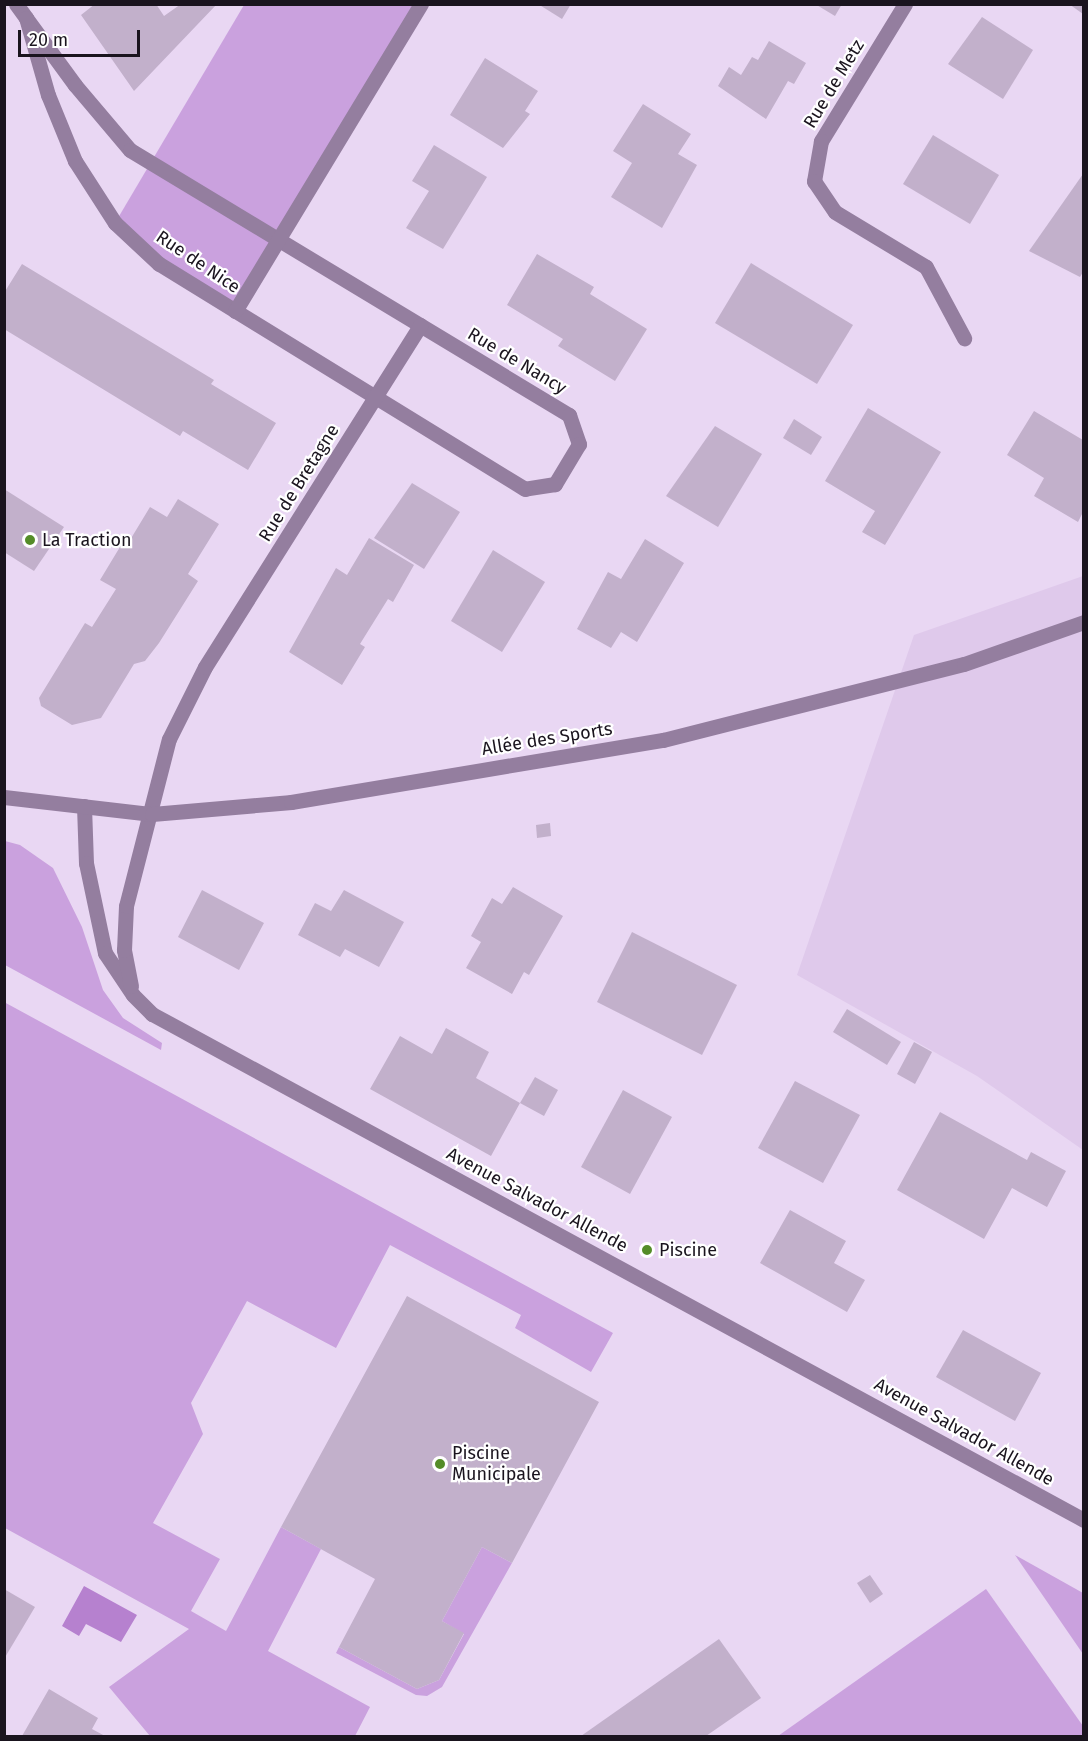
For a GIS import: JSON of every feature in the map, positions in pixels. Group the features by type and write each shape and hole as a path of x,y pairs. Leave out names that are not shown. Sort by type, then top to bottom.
{"street":[{"path":"16,4 130,150 420,325"},
{"path":"235,311 421,4"},
{"name":"Rue de Metz","path":"905,4 821,141 814,181 835,212 926,267 964,338"},
{"name":"Rue de Nice","path":"26,18 48,95 75,161 115,223 159,264 376,399"},
{"name":"Rue de Nancy","path":"376,399 525,489 555,484 579,444 569,415 420,325"},
{"name":"Rue de Bretagne","path":"152,814 168,739 205,667 376,399 420,325"},
{"name":"Allée des Sports","path":"4,797 152,814 291,802 663,740 964,664 1083,622"},
{"name":"Avenue Salvador Allende","path":"84,806 86,863 105,953 133,995 152,1014 1083,1520"},
{"path":"133,995 124,950 126,906 137,856 152,814"}],"shaded area":[{"path":"244,5 418,5 235,311 115,223"},
{"path":"1083,576 1083,1150 977,1076 797,975 914,635"},
{"path":"5,841 20,845 53,868 82,927 103,990 123,1018 162,1043 161,1050 5,965"},
{"path":"4,1002 613,1333 591,1372 515,1328 521,1315 390,1245 336,1348 247,1301 191,1403 203,1434 153,1523 220,1559 191,1611 226,1631 281,1527 321,1549 268,1651 370,1707 355,1736 150,1736 109,1687 189,1629 5,1528"},
{"path":"482,1547 512,1563 442,1687 427,1696 416,1695 336,1653 339,1647 417,1689 439,1680 464,1634 442,1621"},
{"path":"1015,1555 1083,1593 1083,1654"},
{"path":"84,1586 137,1615 121,1642 86,1624 79,1636 62,1626"},
{"path":"986,1589 1083,1726 1083,1736 778,1736"}],"building":[{"path":"95,4 156,4 164,16 181,4 217,4 134,91 81,15"},
{"path":"538,4 571,4 562,19"},
{"path":"815,4 842,4 835,16"},
{"path":"1069,4 1083,4 1083,14"},
{"path":"982,17 1033,50 1003,99 948,64"},
{"path":"769,41 806,63 794,84 788,81 766,119 718,86 729,67 741,75 752,57 758,60"},
{"path":"485,58 538,91 525,111 530,114 503,148 450,115"},
{"path":"643,104 691,134 678,154 697,165 662,228 611,197 632,163 613,151"},
{"path":"933,135 999,175 970,224 903,184"},
{"path":"434,145 487,177 443,249 406,228 429,191 412,181"},
{"path":"1083,174 1083,272 1080,277 1029,251"},
{"path":"537,254 594,287 590,294 647,329 615,381 558,346 563,339 507,305"},
{"path":"751,263 853,325 817,384 715,323"},
{"path":"22,264 214,380 211,384 276,423 248,470 183,431 180,436 4,329 4,293"},
{"path":"868,408 941,452 885,545 862,532 875,511 825,481"},
{"path":"1034,411 1083,440 1083,512 1078,522 1034,496 1044,478 1007,455"},
{"path":"794,419 822,437 811,455 783,438"},
{"path":"715,426 762,454 718,527 666,496"},
{"path":"412,483 460,512 424,569 374,538"},
{"name":"La Traction","path":"4,489 64,527 34,571 4,552"},
{"path":"178,499 219,524 188,574 198,581 159,643 145,661 134,664 101,718 72,725 41,706 39,698 85,623 92,627 116,589 100,580 126,537 130,540 150,507 167,517"},
{"path":"369,538 414,565 393,602 388,599 360,644 365,647 342,685 289,652 336,568 347,575"},
{"path":"645,539 684,563 637,642 621,632 611,648 577,629 608,572 621,579"},
{"path":"493,550 545,582 502,652 451,621"},
{"path":"550,823 551,836 537,838 536,825"},
{"path":"513,887 563,916 529,975 524,972 512,994 466,968 481,942 471,936 492,898 502,904"},
{"path":"202,890 264,923 239,970 178,937"},
{"path":"344,890 404,922 379,967 345,949 340,957 298,935 315,903 331,911"},
{"path":"632,932 737,985 702,1055 597,1002"},
{"path":"847,1009 901,1042 887,1065 833,1032"},
{"path":"446,1028 489,1052 476,1078 520,1103 491,1156 370,1089 400,1036 432,1054"},
{"path":"914,1042 932,1052 915,1084 897,1074"},
{"path":"535,1077 558,1090 544,1116 520,1103"},
{"path":"795,1081 860,1115 823,1183 758,1148"},
{"path":"623,1090 672,1117 630,1194 581,1167"},
{"path":"940,1112 1027,1160 1031,1152 1066,1171 1047,1207 1012,1188 984,1239 897,1190"},
{"path":"790,1210 846,1241 834,1263 865,1280 847,1312 760,1263"},
{"name":"Piscine Municipale","path":"407,1296 599,1402 512,1563 482,1547 442,1621 464,1633 439,1680 417,1689 339,1647 375,1579 281,1527"},
{"path":"963,1330 1041,1373 1015,1421 936,1377"},
{"path":"870,1575 883,1594 870,1603 857,1583"},
{"path":"4,1589 35,1607 4,1659"},
{"path":"719,1639 761,1698 706,1736 581,1736"},
{"path":"49,1689 98,1718 92,1729 105,1736 22,1736"}],"place":[{"name":"La Traction","path":"30,540"},
{"name":"Piscine","path":"647,1250"},
{"name":"Piscine Municipale","path":"440,1464"}]}
